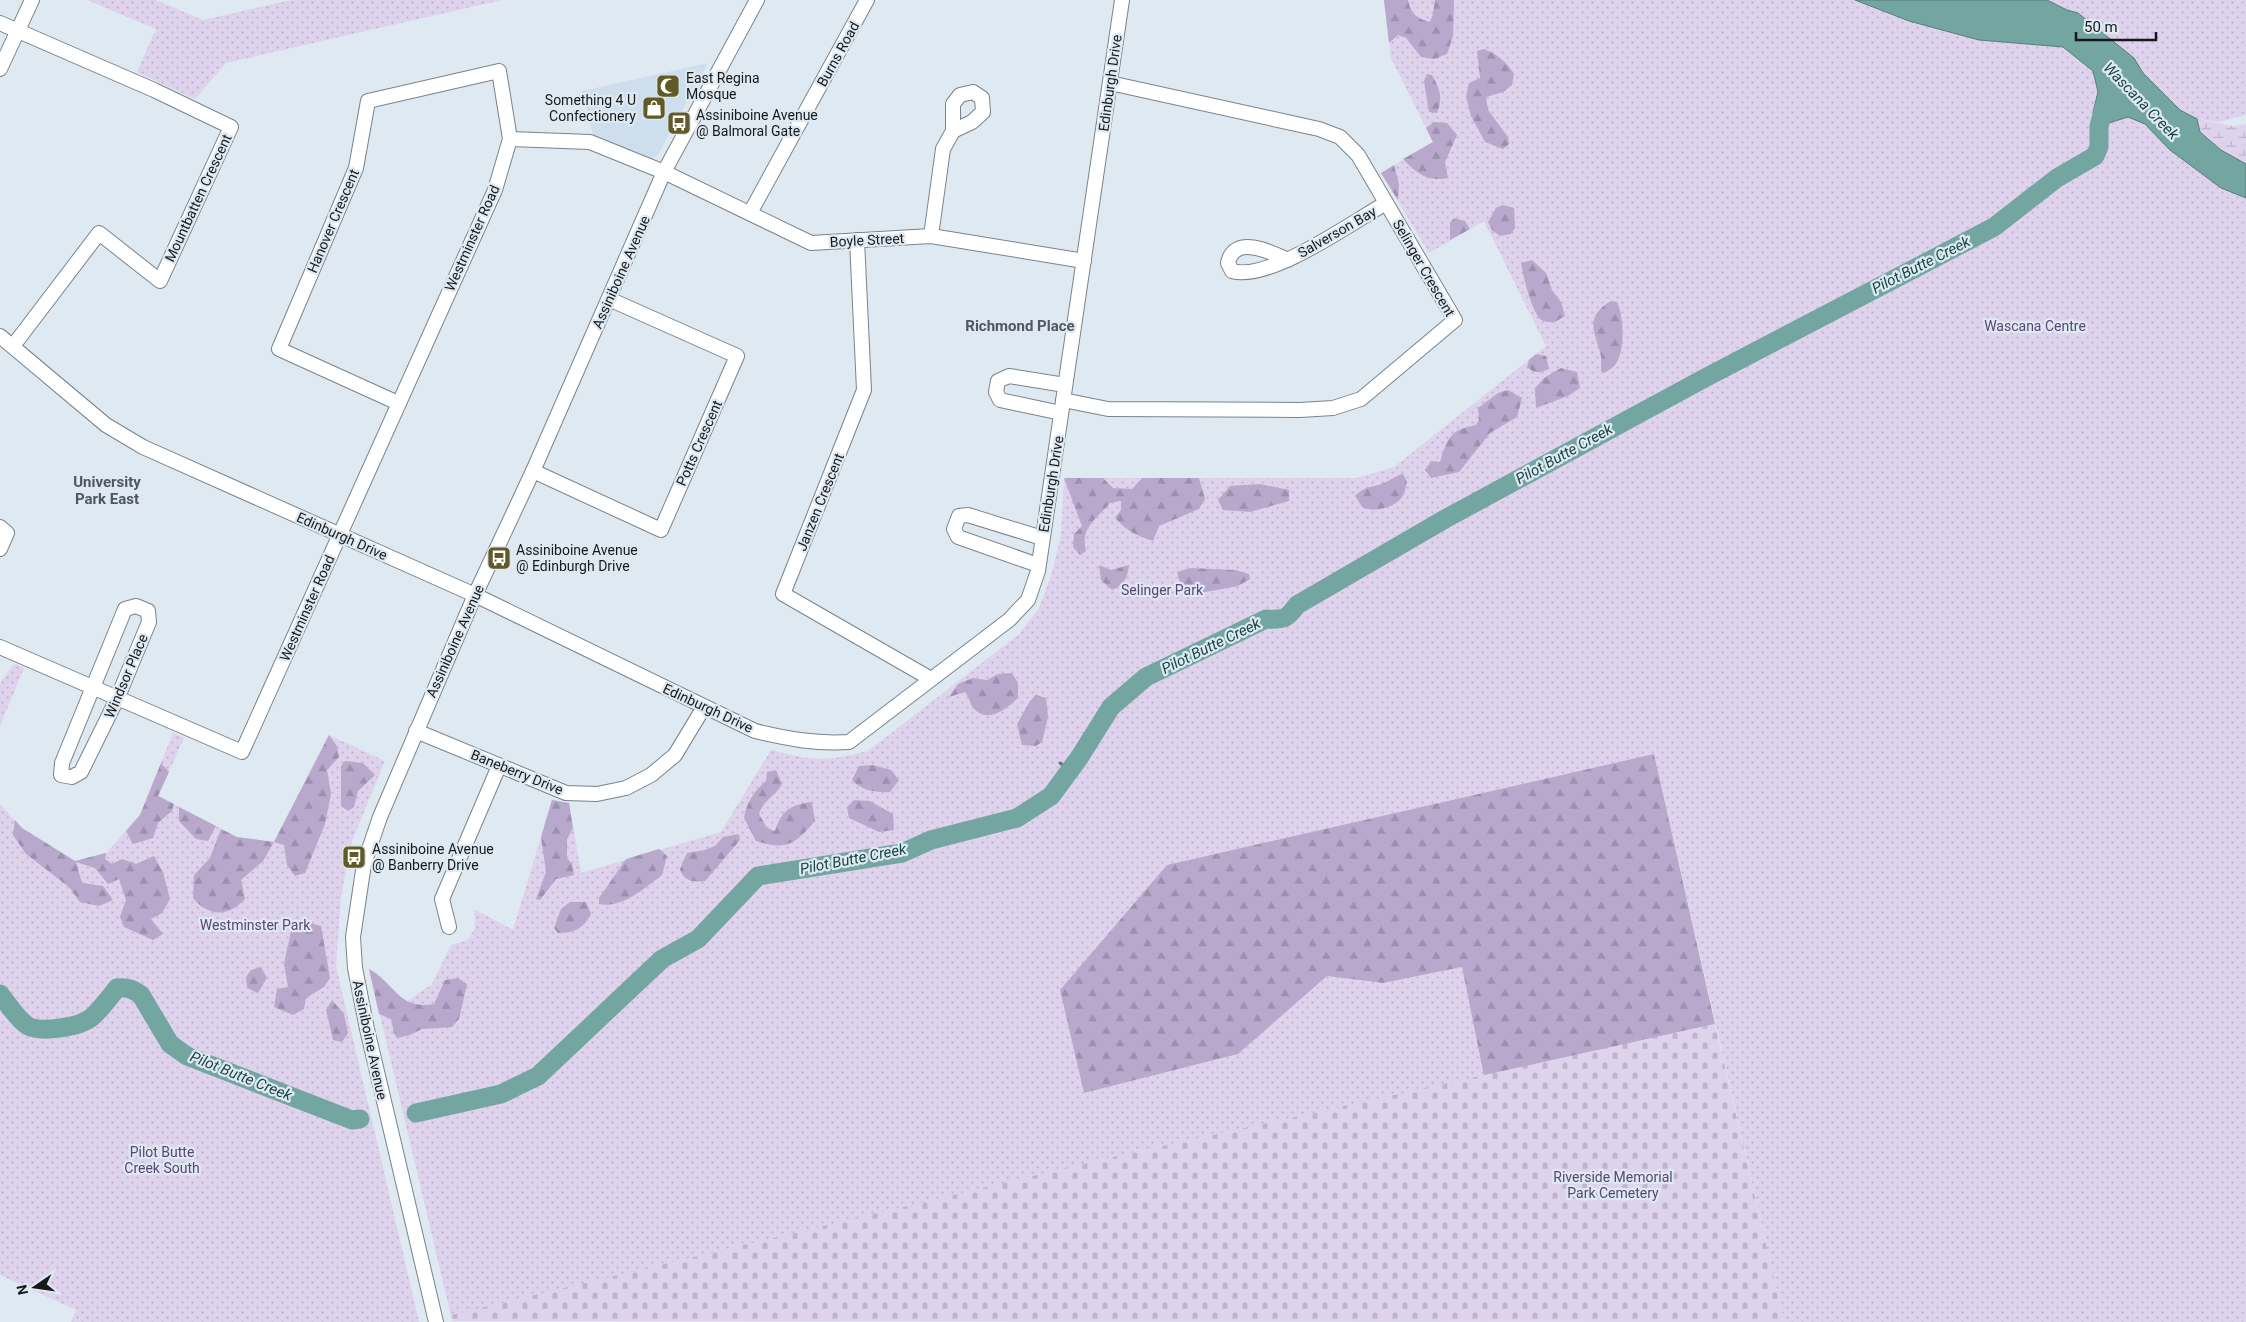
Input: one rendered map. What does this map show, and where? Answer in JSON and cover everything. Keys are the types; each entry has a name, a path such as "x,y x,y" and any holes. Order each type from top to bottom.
{"street":[{"path":"0,70 32,0"},
{"name":"Assiniboine Avenue","path":"436,1322 366,1029 355,968 353,937 364,864 380,817 416,731 475,595 533,471 664,172 757,0"},
{"name":"Burns Road","path":"750,213 867,0"},
{"name":"Edinburgh Drive","path":"0,336 106,425 136,442 340,536 475,595 755,731 820,744 850,742 1009,620 1028,600 1038,565 1122,0"},
{"path":"0,23 19,32"},
{"name":"Mountbatten Crescent","path":"12,346 99,233 160,281 230,127 154,90 19,32"},
{"name":"Hanover Crescent","path":"398,403 279,349 356,168 368,100 500,71 510,139"},
{"name":"Selinger Crescent","path":"1062,407 1300,410 1333,408 1361,399 1455,320 1358,155 1340,137 1319,129 1110,83"},
{"path":"931,236 943,150 953,131"},
{"name":"Boyle Street","path":"510,139 590,142 664,172 811,243 931,236 1084,261"},
{"name":"Westminster Road","path":"0,647 242,752 495,190 510,139"},
{"name":"Salverson Bay","path":"1288,260 1386,203"},
{"name":"Janzen Crescent","path":"858,240 864,390 783,594 931,680"},
{"name":"Potts Crescent","path":"533,471 661,530 665,521 737,356 609,299"},
{"path":"1062,407 1000,400 996,392 998,381 1009,376 1065,385"},
{"path":"1038,565 958,537 954,528 959,516 968,515 1042,538"},
{"path":"0,527 7,532 0,549"},
{"name":"Windsor Place","path":"136,606 148,611 149,622 117,699 81,772 72,777 61,775 62,763 93,687 125,609 136,606"},
{"name":"Baneberry Drive","path":"416,731 566,792 597,794 626,788 651,775 675,755 704,707"},
{"path":"449,927 442,899 499,766"}],"shaded area":[{"path":"708,63 659,153 654,158 644,159 593,135 582,91"}],"green space":[{"path":"87,0 156,0 203,20 291,0 502,0 226,63 195,99 137,72 156,29"},
{"path":"1384,0 1855,0 1909,21 1979,40 2063,47 2093,71 2098,92 2093,112 2114,120 2128,117 2145,124 2170,150 2221,188 2246,198 2246,1322 1784,1322 1654,754 1060,990 1084,1093 1238,1054 1327,976 1383,983 1462,967 1484,1076 1100,1160 451,1316 369,969 376,973 406,1002 432,984 451,945 468,940 475,928 474,909 513,930 552,800 569,803 581,873 721,832 771,750 819,759 841,757 868,751 1018,635 1039,608 1051,576 1061,535 1064,478 1357,478 1394,467 1546,346 1484,221 1429,253 1381,173 1433,142 1391,58"},
{"path":"1384,0 1408,0 1415,15 1430,22 1435,0 1454,0 1453,36 1447,54 1434,59 1421,57 1406,38 1398,35 1389,43"},
{"path":"2047,0 2246,0 2246,115 2219,122 2197,119 2180,110 2143,73 2134,58 2078,13 2067,11"},
{"path":"1484,49 1501,59 1514,74 1512,85 1503,92 1486,97 1488,110 1508,137 1509,144 1503,149 1485,142 1471,116 1466,97 1469,83 1480,78 1477,51"},
{"path":"1427,74 1432,75 1439,89 1440,103 1437,113 1429,112 1424,81"},
{"path":"2197,119 2234,126 2246,124 2246,164 2221,150 2200,132"},
{"path":"1434,122 1447,123 1457,135 1445,162 1448,178 1434,179 1423,176 1403,159 1433,142 1426,128"},
{"path":"1394,165 1399,184 1398,200 1381,173"},
{"path":"1503,205 1514,208 1515,228 1511,234 1500,236 1492,230 1488,222 1496,208"},
{"path":"1454,218 1465,221 1470,229 1450,240 1450,223"},
{"path":"1532,260 1546,273 1552,290 1561,302 1565,316 1555,322 1543,321 1539,318 1532,304 1521,263"},
{"path":"1611,301 1617,302 1623,335 1621,353 1618,360 1613,367 1604,373 1601,371 1601,357 1595,336 1594,323 1598,312"},
{"path":"1536,354 1546,356 1549,369 1537,372 1527,367 1529,360"},
{"path":"1561,368 1577,372 1580,388 1568,396 1536,408 1535,388 1544,378"},
{"path":"1508,390 1522,398 1517,417 1490,433 1459,472 1431,478 1425,470 1431,461 1440,462 1445,446 1451,436 1461,429 1476,425 1479,420 1478,408 1498,393"},
{"path":"1403,474 1407,482 1404,494 1401,499 1391,506 1380,509 1363,508 1355,496 1366,488 1380,485"},
{"path":"1064,478 1103,478 1113,488 1132,489 1142,478 1199,478 1205,499 1199,509 1159,526 1153,541 1132,533 1115,518 1121,510 1121,501 1110,503 1090,524 1085,536 1086,551 1080,555 1073,547 1074,534 1082,526"},
{"path":"1260,484 1289,490 1289,501 1250,512 1223,510 1218,500 1230,486"},
{"path":"1099,565 1111,570 1129,565 1128,573 1120,586 1112,590 1101,580"},
{"path":"1190,568 1235,570 1249,574 1250,579 1238,586 1200,593 1180,583 1177,572"},
{"path":"14,664 24,668 0,726 0,683"},
{"path":"1012,673 1018,683 1018,698 998,713 986,715 980,713 974,709 965,692 949,697 958,684 973,678 987,680 998,674"},
{"path":"1036,695 1046,698 1048,717 1042,742 1036,746 1022,745 1017,724 1030,701"},
{"name":"Pilot Butte Creek South","path":"173,733 184,738 158,796 237,837 274,842 329,735 385,761 352,841 341,896 336,966 419,1322 71,1322 76,1310 0,1275 0,804 22,828 75,861 106,853 140,815"},
{"path":"329,735 337,746 339,757 327,770 331,794 325,824 305,873 295,876 287,865 284,845 274,842"},
{"path":"1654,754 1715,1024 1484,1076 1462,967 1383,983 1327,976 1238,1054 1084,1093 1060,990 1167,865"},
{"path":"345,761 363,763 375,775 358,791 354,807 348,811 341,806 341,766"},
{"path":"161,763 169,772 158,796 174,804 172,811 158,823 153,838 133,844 126,831 140,815"},
{"path":"873,765 891,770 899,780 890,792 869,790 859,786 852,780 859,766"},
{"path":"776,770 782,784 764,805 759,814 767,828 775,831 784,813 792,807 812,802 815,821 796,840 783,845 756,841 744,818 752,797 766,781 767,772"},
{"path":"552,800 569,803 573,828 567,839 567,858 572,864 574,875 556,879 540,900 536,899 546,872 541,837"},
{"path":"854,800 870,801 893,814 894,830 879,832 849,818 847,807"},
{"path":"179,807 216,826 208,841 196,839 179,821"},
{"path":"15,820 22,828 75,861 106,853 105,859 112,864 122,859 136,864 154,856 163,872 170,899 162,913 151,919 163,934 153,940 124,927 120,917 126,900 119,879 108,884 95,868 76,862 82,883 103,886 113,900 99,906 80,902 69,887 26,854 13,835"},
{"path":"221,829 237,837 274,842 263,861 241,880 245,899 239,905 225,912 212,911 205,909 193,898 194,875 210,858"},
{"path":"739,834 740,840 705,881 693,881 684,876 680,869 687,853 705,850 715,846 723,837"},
{"path":"659,849 667,856 662,875 624,900 607,905 599,904 599,898 626,859"},
{"path":"570,902 586,902 591,914 581,927 569,932 558,933 554,928 561,909"},
{"path":"303,921 321,926 330,978 324,987 306,998 304,1009 293,1015 274,1007 277,989 288,987 284,964 291,931"},
{"path":"261,967 267,978 258,993 247,988 246,977 251,970"},
{"path":"369,969 405,1000 422,1005 434,1004 445,980 458,978 467,984 459,1019 452,1027 422,1029 410,1035 397,1038 391,1019 379,1014"},
{"path":"332,1000 344,1014 348,1033 342,1042 333,1040 326,1010"},
{"name":"Riverside Memorial Park Cemetery","path":"1715,1024 1784,1322 452,1321 451,1315 1100,1160"}],"water":[{"name":"Wascana Creek","path":"1855,0 2047,0 2078,13 2134,58 2143,73 2180,110 2197,119 2200,132 2221,150 2246,164 2246,198 2221,188 2170,150 2145,124 2128,117 2099,126 2093,112 2098,92 2093,71 2063,47 1979,40 1909,21"}],"waterway":[{"name":"Pilot Butte Creek","path":"416,1113 501,1094 538,1076 662,959 698,939 758,876 902,853 931,840 1017,818 1051,796 1079,758 1111,707 1146,677 1266,619 1285,618 1297,605 1445,519 1703,379 1994,227 2057,178 2095,156 2099,147 2099,126 2104,108 2108,103"},
{"path":"1060,763 1064,766 1073,764"},
{"name":"Pilot Butte Creek","path":"0,994 16,1015 28,1026 51,1029 87,1021 99,1011 117,988 130,989 141,995 170,1044 187,1056 352,1120 360,1119"}],"place":[{"name":"East Regina Mosque","path":"668,86"},
{"name":"Something 4 U Confectionery","path":"654,108"},
{"name":"Assiniboine Avenue @ Balmoral Gate","path":"679,123"},
{"name":"Assiniboine Avenue @ Edinburgh Drive","path":"499,558"},
{"name":"Assiniboine Avenue @ Banberry Drive","path":"354,857"}],"district":[{"name":"Richmond Place","path":"1020,326"},
{"name":"University Park East","path":"107,490"}],"park label":[{"name":"Wascana Centre","path":"2035,326"},
{"name":"Selinger Park","path":"1162,590"},
{"name":"Westminster Park","path":"255,925"}]}
